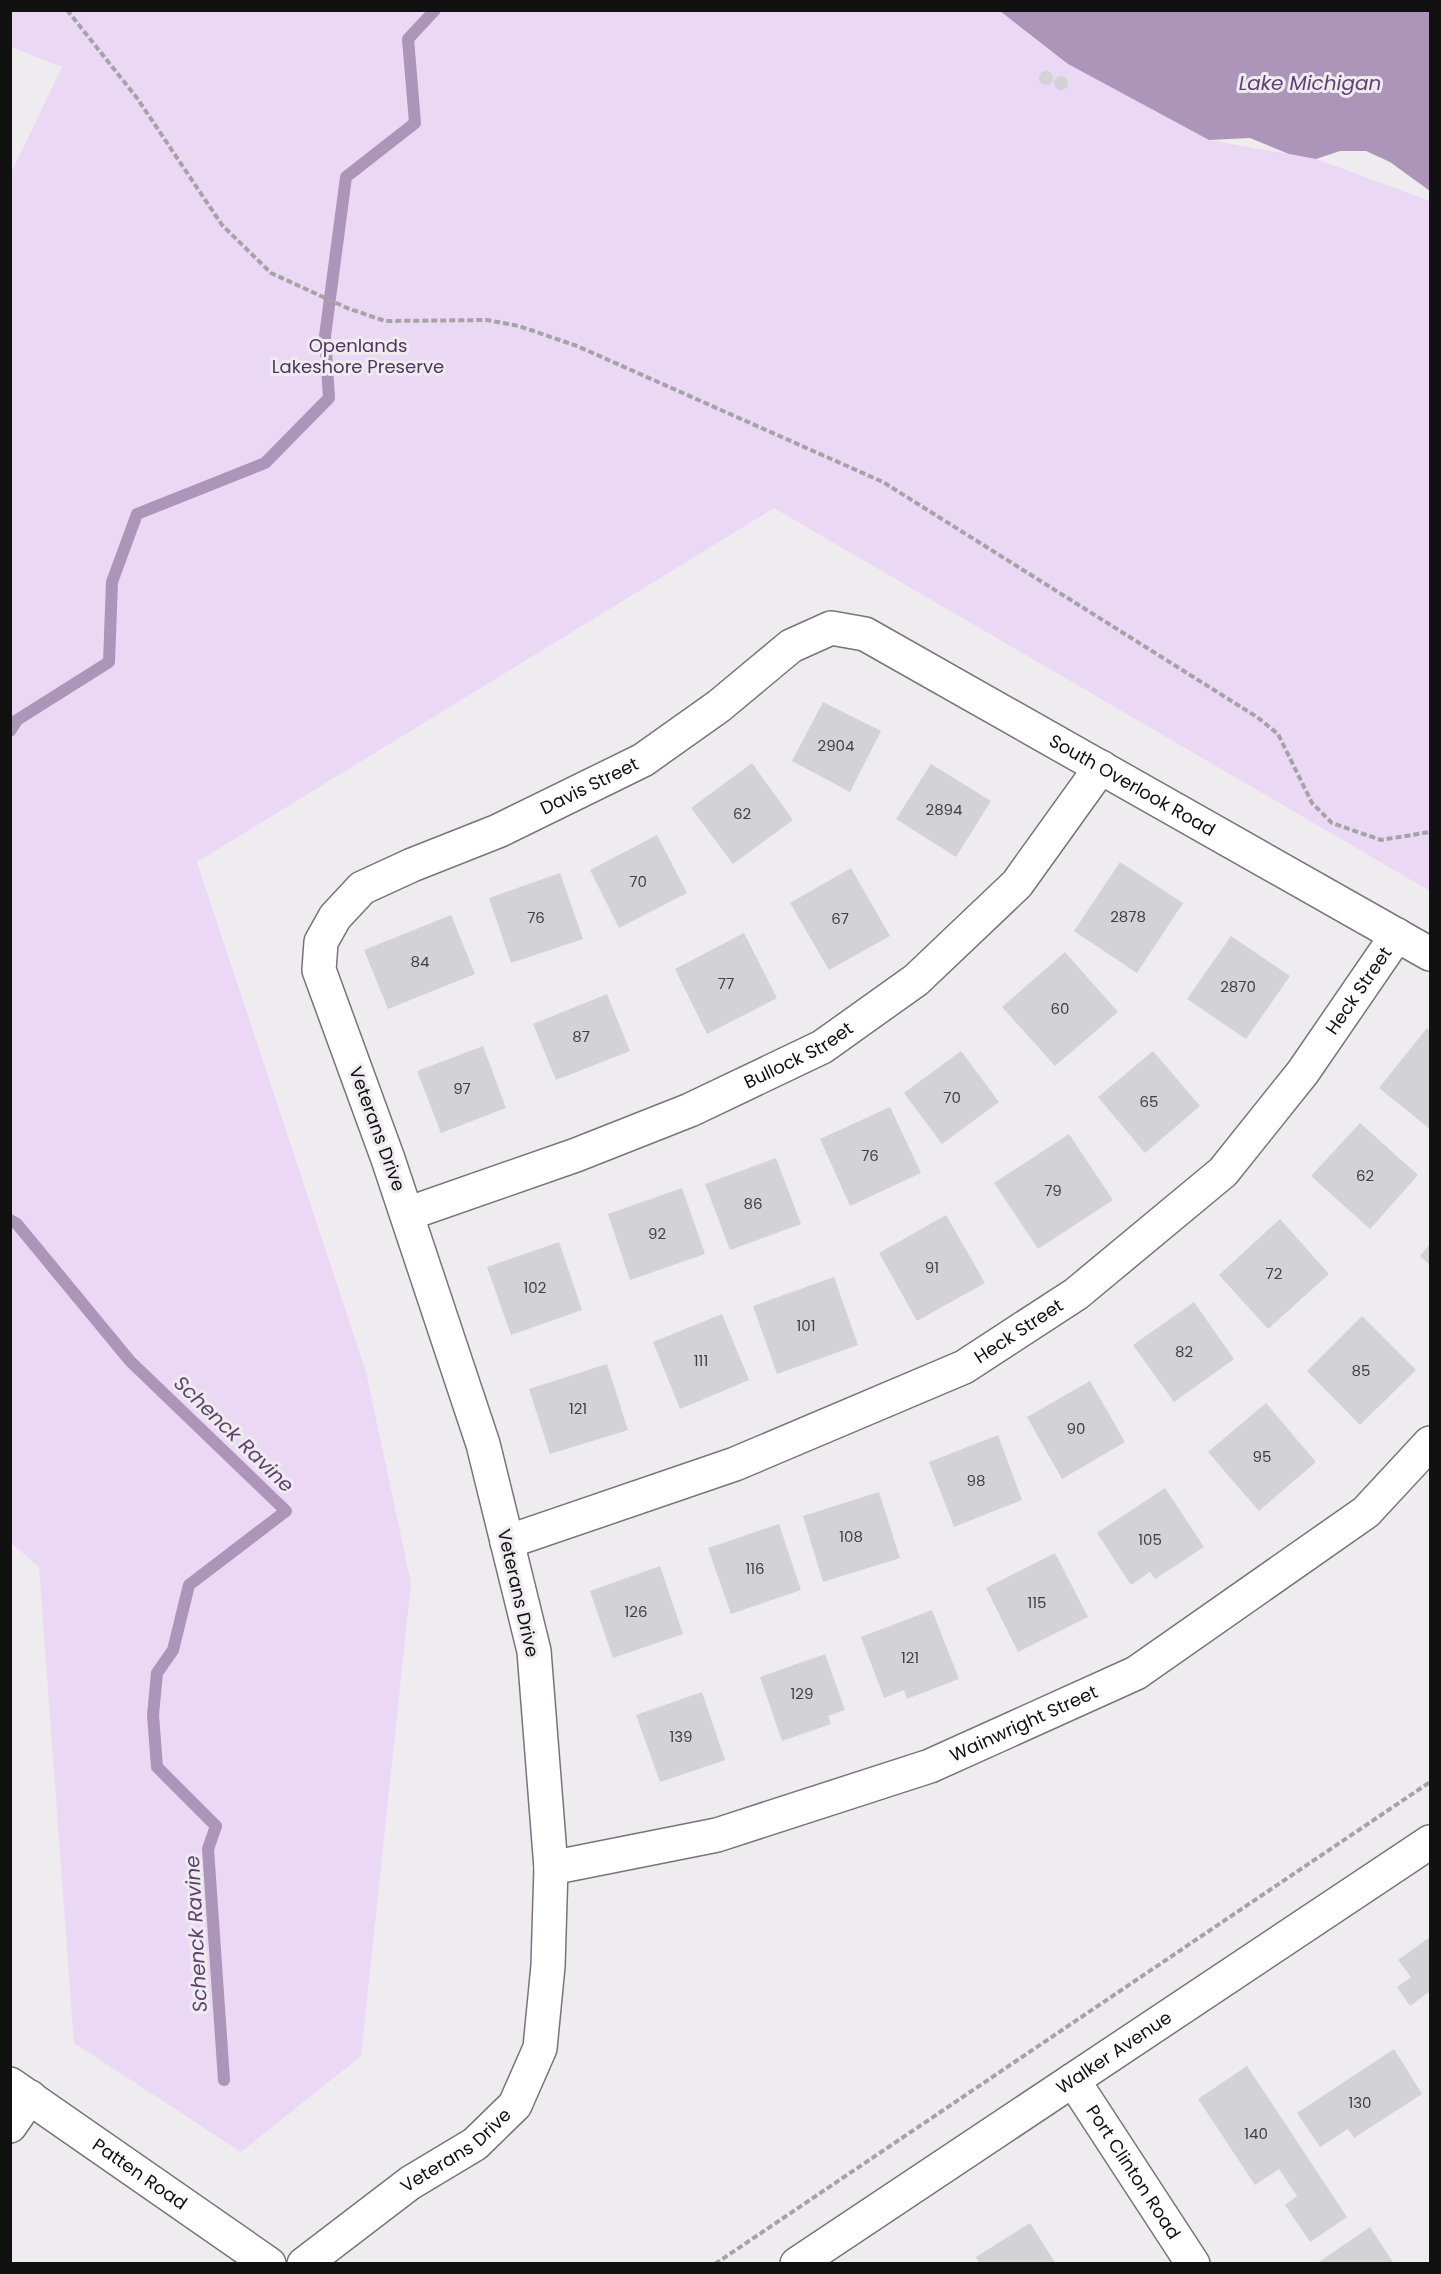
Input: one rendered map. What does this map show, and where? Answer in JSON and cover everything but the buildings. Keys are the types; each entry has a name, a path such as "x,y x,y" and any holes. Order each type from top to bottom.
{"street":[{"name":"South Overlook Road","path":"831,628 866,634 1431,954"},
{"name":"Davis Street","path":"335,917 362,888 412,865 498,831 643,760 719,706 791,646 831,628"},
{"name":"Bullock Street","path":"407,1214 576,1155 679,1114 822,1047 916,980 1017,884 1101,767"},
{"name":"Veterans Drive","path":"304,2264 410,2183 475,2144 515,2105 540,2048 548,1966 551,1868 534,1651 483,1444 407,1214 319,970 321,942 335,917"},
{"name":"Heck Street","path":"507,1542 735,1464 964,1367 1076,1294 1224,1172 1303,1072 1397,935"},
{"name":"Wainwright Street","path":"551,1868 717,1835 930,1766 1136,1673 1366,1512 1431,1443"},
{"name":"Walker Avenue","path":"797,2264 1431,1842"},
{"name":"Port Clinton Road","path":"1073,2080 1193,2264"},
{"path":"10,2126 20,2091"},
{"name":"Patten Road","path":"20,2091 269,2264"}],"path":[{"path":"67,10 137,98 222,225 271,273 347,308 385,321 487,320 519,326 577,346 883,482 1257,717 1278,734 1312,803 1332,823 1381,840 1431,832"},
{"path":"715,2264 1431,1782"}],"green space":[{"name":"Openlands Lakeshore Preserve","path":"1001,10 1068,64 1209,140 1316,159 1430,201 1430,891 774,508 197,862 366,1372 411,1583 361,2056 241,2152 74,2043 39,1567 11,1543 10,175 62,67 11,47 11,11"}],"water":[{"name":"Lake Michigan","path":"1000,11 1430,11 1430,191 1390,162 1366,151 1340,151 1316,159 1289,154 1250,138 1209,140 1068,64"}],"waterway":[{"name":"Schenck Ravine","path":"10,731 17,720 109,662 112,582 137,514 265,463 329,398 325,336 346,177 415,123 408,39 435,10"},
{"name":"Schenck Ravine","path":"10,1220 17,1224 130,1361 286,1511 189,1585 173,1650 157,1673 153,1715 157,1767 216,1826 208,1849 224,2080"}]}
